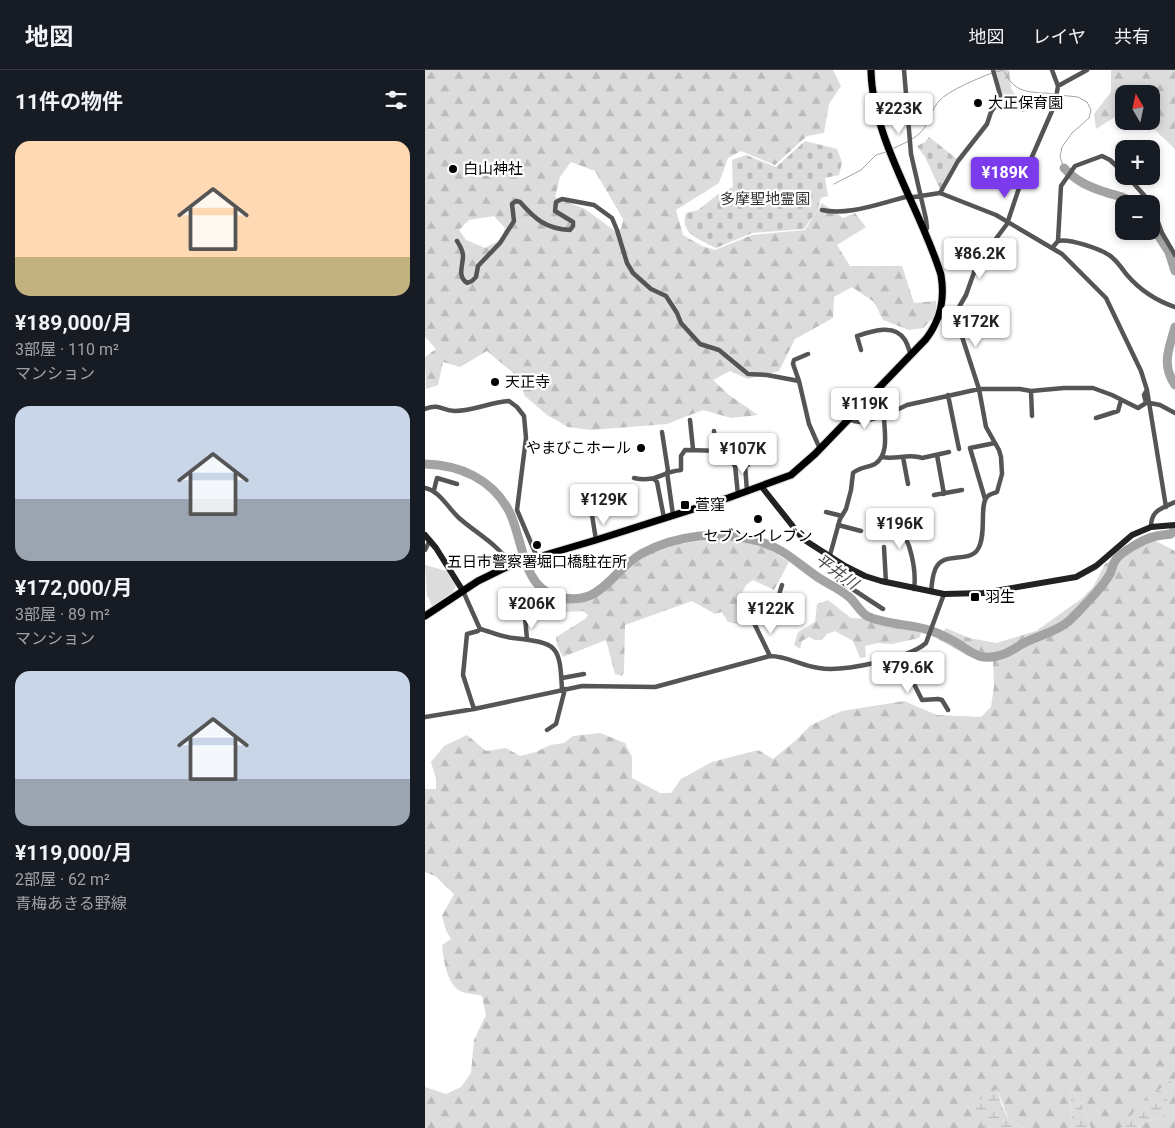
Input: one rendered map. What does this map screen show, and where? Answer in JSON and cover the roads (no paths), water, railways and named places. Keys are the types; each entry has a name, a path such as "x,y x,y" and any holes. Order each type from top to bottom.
{"main road":[{"path":"425,616 485,576 512,564 596,540 738,495 794,473 820,449 930,334 939,318 943,300 940,272 890,149 876,109 871,70"},
{"path":"761,486 800,535 815,548 858,573 886,583 944,594 983,593 1075,577 1096,566 1132,535 1154,527 1175,525"},
{"path":"428,538 463,590"}],"street":[{"path":"904,70 911,154 927,224 924,232"},
{"path":"940,192 958,161 987,124 991,112 1001,98 993,70"},
{"path":"939,318 955,312 959,307 966,295 977,264 1008,222 1021,182 1056,99 1058,89 1052,70"},
{"path":"1058,89 1087,70"},
{"path":"1052,248 1058,241 1060,190 1073,169 1102,156 1115,165"},
{"path":"1136,185 1151,203 1162,233 1175,255"},
{"path":"822,210 832,212 847,210 906,196 921,196 940,192 1008,222 1052,248 1068,260 1109,302 1141,371 1150,403 1166,507"},
{"path":"457,241 462,249 461,276 467,283 476,277 478,266 500,242 513,221 512,204 516,201 520,202 543,224 570,230 573,222 555,211 556,202 562,199 594,205 614,222 627,263 633,273 651,289 666,296 681,323 700,344 719,350 748,374 767,375 799,381"},
{"path":"1058,241 1068,240 1109,255 1133,282 1155,298 1173,306"},
{"path":"955,312 979,389 986,427 1001,457 1002,480 997,492 989,494 985,499"},
{"path":"861,350 857,336 885,329 903,337 911,355"},
{"path":"808,354 794,360 793,364 809,424 820,449"},
{"path":"849,419 854,422 860,422 883,416 907,405 979,389 1020,389 1031,391 1093,388 1138,408 1145,403 1144,395 1147,390"},
{"path":"1031,391 1031,416"},
{"path":"948,396 959,449"},
{"path":"1096,418 1118,411 1121,400"},
{"path":"425,410 433,406 453,411 474,410 509,401 514,403 522,412 524,416 525,438 517,510 536,557"},
{"path":"1150,403 1160,405 1175,413"},
{"path":"830,556 838,525 846,509 853,472 859,468 875,464 883,457 885,445 883,416"},
{"path":"690,420 693,450"},
{"path":"714,431 716,451"},
{"path":"662,432 673,515"},
{"path":"735,465 748,465 746,436"},
{"path":"732,438 738,495"},
{"path":"931,592 936,566 940,562 970,556 978,550 983,535 985,499 970,448 995,443"},
{"path":"635,478 654,479 667,472 681,470 681,456 685,450 727,451 733,457"},
{"path":"883,457 893,459 903,456 923,458 949,452"},
{"path":"937,455 944,494"},
{"path":"903,456 909,484"},
{"path":"745,465 747,491"},
{"path":"434,490 437,478 457,484"},
{"path":"654,479 657,482 664,518"},
{"path":"425,488 434,490 459,518 512,564"},
{"path":"934,496 962,490"},
{"path":"1154,527 1153,515 1175,502"},
{"path":"826,512 842,516"},
{"path":"901,512 903,521 901,528 908,544 911,558 915,582 914,589"},
{"path":"593,515 596,540"},
{"path":"838,525 861,530"},
{"path":"425,550 428,538"},
{"path":"884,547 886,583"},
{"path":"837,579 883,609"},
{"path":"776,617 782,585"},
{"path":"463,590 480,629"},
{"path":"425,717 474,709 582,686 655,686 770,656 777,656 825,669 887,661 923,646 929,637 944,594"},
{"path":"523,596 527,639"},
{"path":"770,656 754,618 776,617 778,621 789,618 793,614 794,605"},
{"path":"474,709 463,675 467,634 480,629 511,638 550,644 554,648 560,662 563,689 556,724 547,730"},
{"path":"887,661 901,676 913,682 922,700 942,700 948,710"},
{"path":"562,678 584,674"}],"waterway":[{"path":"996,72 1003,70"},
{"path":"1004,71 1014,85 1025,91 1055,94"},
{"path":"912,139 926,126 939,101 964,85 992,73"},
{"path":"1059,95 1078,97 1087,102 1091,110 1089,118 1072,133 1062,147 1060,157 1064,168"},
{"path":"892,149 909,141"},
{"path":"834,184 861,170 876,155 886,152"},
{"path":"1064,168 1073,177 1088,186 1115,195"},
{"path":"1160,238 1169,252 1175,271"},
{"path":"1175,327 1167,356 1168,370 1175,385"},
{"name":"平井川","path":"425,464 451,467 462,471 474,476 494,490 509,511 514,522 525,560 536,583 545,591 556,596 571,599 584,598 603,587 641,554 668,542 713,535 743,538 758,541 782,551 816,576 848,596 867,616 880,621 933,631 981,657 993,657 1007,653 1063,625 1098,591 1121,554 1144,540 1155,536 1171,534 1175,529"}],"place":[{"name":"大正保育園","path":"978,103"},
{"name":"白山神社","path":"453,169"},
{"name":"天正寺","path":"495,382"},
{"name":"やまびこホール","path":"641,448"},
{"name":"萱窪","path":"685,505"},
{"name":"セブン-イレブン","path":"758,519"},
{"name":"五日市警察署堀口橋駐在所","path":"537,545"},
{"name":"羽生","path":"975,597"}],"park label":[{"name":"多摩聖地霊園","path":"765,199"}]}
